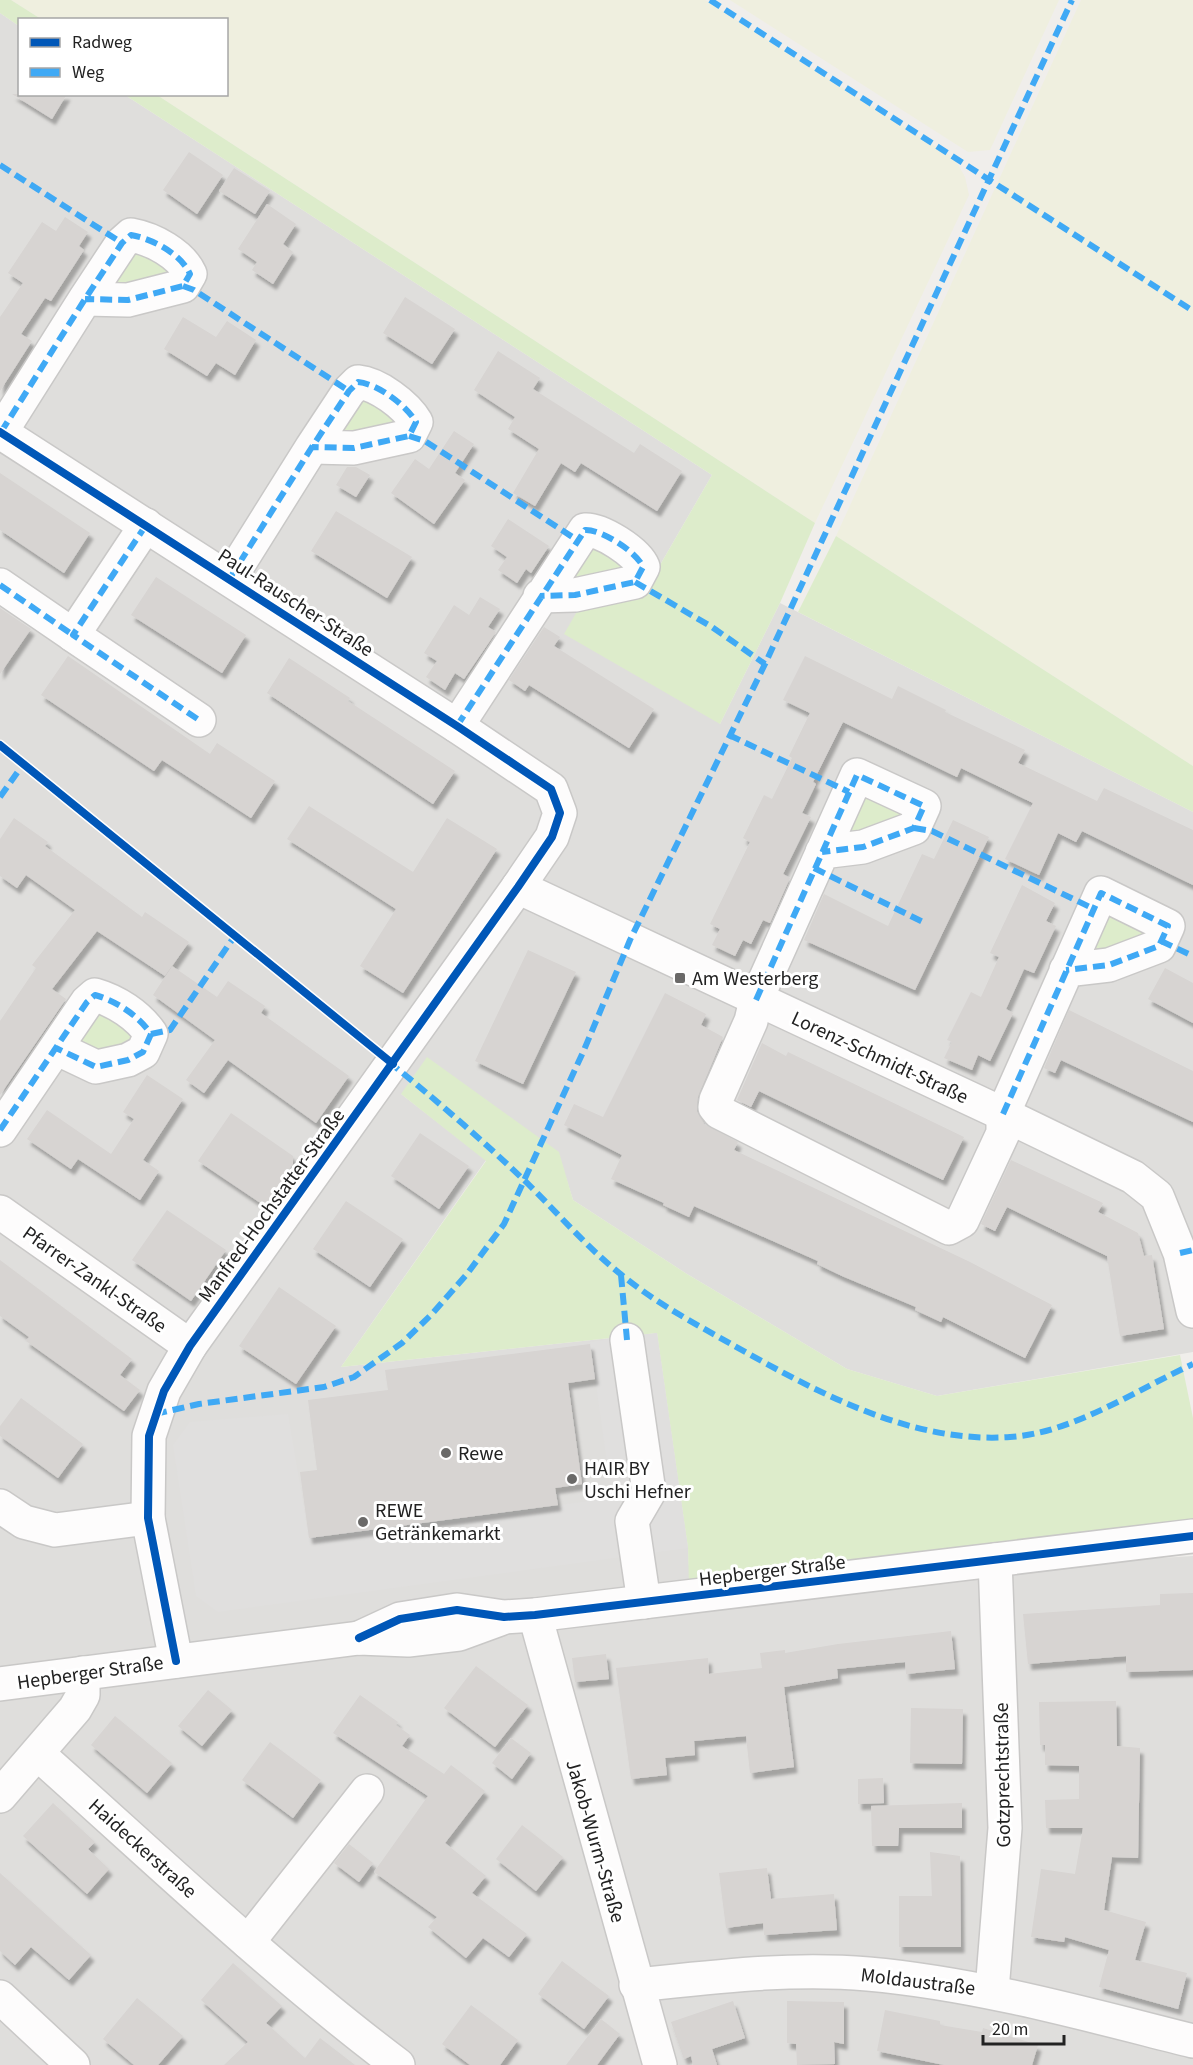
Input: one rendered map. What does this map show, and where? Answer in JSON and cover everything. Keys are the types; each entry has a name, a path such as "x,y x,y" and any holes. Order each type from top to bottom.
{"street":[{"name":"Paul-Rauscher-Straße","path":"85,299 0,432 230,578 550,789 560,813"},
{"name":"Paul-Rauscher-Straße","path":"230,578 312,447"},
{"path":"73,635 146,525"},
{"path":"0,585 199,720"},
{"path":"457,726 540,596"},
{"name":"Manfred-Hochstatter-Straße","path":"176,1661 148,1518 149,1436 164,1391 190,1346 518,887 552,837 560,813"},
{"path":"822,852 756,1000 751,1021 715,1107 719,1112 949,1228 962,1221 1003,1133 1003,1114 1066,970"},
{"name":"Lorenz-Schmidt-Straße","path":"518,887 1133,1177 1157,1196 1187,1252 1193,1311"},
{"path":"0,1130 56,1048"},
{"name":"Pfarrer-Zankl-Straße","path":"0,1212 190,1346"},
{"path":"627,1340 649,1492 632,1521 644,1602"},
{"path":"0,1506 24,1522 55,1530 148,1518"},
{"name":"Hepberger Straße","path":"2,1682 359,1638 408,1640 459,1634 520,1616 1193,1536"},
{"name":"Gotzprechtstraße","path":"992,1991 1005,1828 995,1560"},
{"name":"Jakob-Wurm-Straße","path":"520,1616 660,2065"},
{"path":"0,1796 75,1709 82,1695 83,1673"},
{"name":"Haideckerstraße","path":"38,1754 248,1942 398,2065"},
{"path":"248,1942 367,1791"},
{"name":"Moldaustraße","path":"636,1985 763,1972 867,1974 992,1991 1193,2042"},
{"path":"0,1997 73,2065"}],"shaded area":[{"path":"0,13 18,25 18,96 127,96 712,475 645,591 720,724 780,603 1193,812 1193,1352 937,1396 847,1369 687,1274 573,1200 558,1152 401,1094 486,1160 341,1367 657,1333 688,1548 690,1586 1193,1556 1193,2065 0,2065"},
{"path":"657,1333 688,1548 218,1612 196,1596 173,1445 190,1422 288,1414 309,1538 612,1498 590,1342"}],"green space":[{"path":"0,0 11,0 39,18 18,18 18,25 0,13"},
{"path":"11,0 705,0 955,159 965,177 969,195 815,523 159,96 228,96 228,18 39,18"},
{"path":"730,0 1059,0 990,150 968,152"},
{"path":"1081,0 1193,0 1193,766 836,536"},
{"path":"127,96 159,96 815,523 780,603 720,724 564,634 579,608 645,591 712,475"},
{"path":"137,245 177,272 132,291 114,279"},
{"path":"364,394 404,420 359,440 341,428"},
{"path":"836,536 1193,766 1193,812 798,612"},
{"path":"592,543 632,569 587,588 569,576"},
{"path":"865,792 909,813 867,838 847,828"},
{"path":"1109,910 1153,931 1111,956 1091,947"},
{"path":"100,1009 137,1036 129,1047 90,1054 76,1044"},
{"path":"427,1057 559,1152 573,1200 687,1274 847,1369 937,1396 1180,1355 1193,1418 1193,1522 689,1586 688,1548 657,1333 341,1367 486,1161 401,1094"}],"building":[{"path":"12,94 66,96 52,119"},
{"path":"189,152 223,175 197,214 163,190"},
{"path":"234,168 270,191 255,214 219,191"},
{"path":"267,204 296,224 283,244 293,252 273,284 252,270 257,262 238,249"},
{"path":"65,217 88,232 79,246 84,250 51,301 45,298 21,334 32,341 0,391 0,317 23,283 8,273 42,222 56,231"},
{"path":"405,297 455,329 432,364 383,333"},
{"path":"183,317 216,337 227,321 256,340 235,375 216,363 207,376 164,349"},
{"path":"498,351 540,378 533,389 634,453 640,444 682,471 657,511 581,463 575,472 561,463 535,506 513,493 539,449 508,429 515,417 474,390"},
{"path":"454,431 474,444 455,473 465,480 434,524 391,493 415,459 429,469"},
{"path":"347,467 356,467 370,475 356,497 336,485"},
{"path":"0,473 90,533 64,573 0,530"},
{"path":"336,511 412,557 387,598 311,551"},
{"path":"508,519 549,546 531,573 526,569 517,583 498,570 507,557 491,546"},
{"path":"156,577 246,635 222,673 131,615"},
{"path":"480,597 500,609 488,627 496,632 464,679 455,673 445,690 426,677 437,661 424,653 454,605 469,615"},
{"path":"0,608 31,629 0,674"},
{"path":"544,627 560,637 554,646 654,709 629,748 529,685 525,691 509,680"},
{"path":"68,656 210,754 217,743 275,781 251,818 162,760 154,771 41,695"},
{"path":"805,656 892,699 898,686 946,710 945,712 1025,750 1018,763 1097,801 1104,788 1193,830 1193,885 1082,831 1076,842 1058,833 1039,875 1005,859 1033,803 961,768 957,777 843,722 813,782 816,784 802,813 811,817 783,874 790,878 770,923 763,920 751,944 743,940 735,956 712,945 720,929 710,924 750,842 743,838 764,795 772,799 792,758 789,756 810,713 783,700"},
{"path":"289,658 350,698 348,701 455,771 433,804 267,693"},
{"path":"309,806 413,872 447,818 497,849 403,993 360,966 396,909 287,839"},
{"path":"14,818 48,842 45,846 142,917 145,912 189,942 165,976 97,931 52,989 66,999 0,1095 0,1021 36,968 32,965 75,910 26,875 17,888 0,876 0,839"},
{"path":"953,820 989,837 915,990 804,940 824,894 888,926 922,854 934,859"},
{"path":"1022,885 1055,903 1046,921 1056,926 1034,973 1024,969 1006,1009 1013,1013 990,1061 978,1055 972,1070 944,1058 952,1042 947,1040 971,992 981,997 999,957 990,953"},
{"path":"528,950 576,972 523,1084 475,1061"},
{"path":"172,966 217,997 228,981 265,1006 261,1013 349,1076 316,1123 228,1060 204,1093 186,1080 215,1040 153,995"},
{"path":"1165,968 1193,983 1193,1023 1148,999"},
{"path":"665,993 706,1014 701,1025 723,1037 698,1097 697,1111 704,1124 738,1142 734,1150 970,1262 1052,1305 1025,1358 943,1317 941,1322 915,1310 916,1307 842,1276 817,1264 818,1261 694,1206 689,1217 611,1179 622,1155 564,1125 574,1104 603,1117"},
{"path":"1069,1010 1193,1071 1193,1122 1061,1060 1055,1073 1044,1068"},
{"path":"762,1043 786,1056 788,1052 964,1137 943,1180 759,1091 751,1107 737,1100"},
{"path":"147,1075 183,1099 143,1160 159,1171 140,1200 78,1159 71,1169 27,1139 47,1110 111,1154 134,1119 123,1112"},
{"path":"231,1113 293,1156 293,1164 265,1206 198,1161"},
{"path":"420,1133 469,1166 439,1209 391,1176"},
{"path":"1011,1160 1103,1203 1098,1212 1138,1233 1144,1256 1152,1255 1164,1329 1120,1336 1107,1256 1007,1207 995,1231 981,1224"},
{"path":"346,1201 403,1239 370,1287 313,1249"},
{"path":"167,1210 226,1250 191,1301 132,1260"},
{"path":"0,1260 132,1359 120,1375 140,1390 124,1411 26,1341 29,1337 0,1316"},
{"path":"279,1287 336,1326 296,1384 239,1346"},
{"name":"Rewe","path":"590,1344 595,1379 568,1383 582,1484 555,1488 558,1505 309,1538 300,1472 317,1470 308,1400 388,1390 385,1370"},
{"path":"21,1398 83,1444 58,1478 0,1436 0,1426"},
{"path":"1193,1593 1193,1670 1126,1672 1126,1656 1028,1664 1023,1614 1160,1605 1160,1594"},
{"path":"951,1631 955,1669 906,1674 905,1662 837,1669 838,1678 784,1687 794,1767 750,1773 746,1736 694,1741 695,1755 665,1758 667,1775 631,1779 616,1668 708,1658 709,1674 762,1668 760,1653 785,1650 785,1653 838,1644"},
{"path":"606,1654 609,1679 575,1682 572,1658"},
{"path":"476,1666 528,1705 495,1747 444,1708"},
{"path":"208,1690 232,1710 202,1746 178,1726"},
{"path":"360,1695 398,1722 396,1725 410,1735 402,1746 444,1774 451,1765 485,1791 445,1843 486,1876 472,1893 527,1934 509,1957 483,1938 466,1958 428,1927 437,1917 374,1872 428,1796 333,1733"},
{"path":"1116,1701 1117,1746 1140,1748 1138,1858 1112,1857 1104,1910 1146,1922 1135,1960 1187,1973 1178,2009 1099,1987 1109,1950 1065,1937 1064,1942 1031,1937 1041,1869 1075,1874 1083,1828 1046,1828 1045,1800 1079,1799 1079,1766 1045,1765 1045,1745 1040,1745 1039,1702"},
{"path":"911,1708 963,1709 962,1764 910,1763"},
{"path":"115,1716 172,1763 147,1793 91,1745"},
{"path":"511,1738 531,1753 512,1779 492,1763"},
{"path":"270,1742 321,1780 293,1818 242,1780"},
{"path":"883,1778 884,1803 858,1804 858,1779"},
{"path":"53,1803 95,1842 88,1849 109,1869 87,1894 23,1836"},
{"path":"962,1803 962,1828 899,1828 898,1846 872,1846 871,1806"},
{"path":"522,1825 563,1857 536,1891 496,1859"},
{"path":"349,1844 373,1863 359,1882 334,1863"},
{"path":"930,1852 960,1856 961,1947 899,1947 899,1896 932,1896"},
{"path":"767,1868 771,1899 834,1894 837,1930 764,1935 763,1923 726,1928 719,1873"},
{"path":"0,1873 91,1955 69,1980 31,1947 15,1965 0,1951"},
{"path":"562,1961 609,1996 584,2029 538,1994"},
{"path":"233,1963 282,2006 266,2023 305,2058 320,2038 355,2065 224,2065 248,2042 201,2000"},
{"path":"137,1998 183,2036 158,2065 134,2065 103,2039"},
{"path":"733,2001 745,2038 712,2049 717,2065 693,2065 691,2056 684,2059 671,2022"},
{"path":"787,2001 844,2002 844,2044 834,2042 835,2064 797,2065 796,2044 787,2043"},
{"path":"471,2005 518,2040 500,2065 470,2065 442,2044"},
{"path":"885,2010 940,2021 940,2025 982,2032 983,2028 1038,2045 1032,2065 944,2065 877,2051"},
{"path":"601,2019 620,2034 597,2065 566,2065"}],"marked path":[{"path":"710,0 1193,311"},
{"path":"155,1414 199,1404 324,1387 354,1377 402,1343 432,1314 467,1274 504,1224 584,1050 630,940 765,664 1072,0"},
{"path":"0,165 122,243"},
{"path":"1,432 85,299 122,243 131,235 165,248 180,260 190,274 183,286 128,300 85,299"},
{"path":"183,286 194,290 349,391"},
{"path":"230,578 312,447 349,391 358,382 391,396 406,409 416,422 409,436 354,448 312,447"},
{"path":"409,436 425,441 577,540"},
{"path":"146,525 73,635 199,720"},
{"path":"457,726 585,530 600,533 618,542 634,555 643,567 635,582 575,595 540,596"},
{"path":"635,582 712,627 765,664"},
{"path":"0,585 73,635"},
{"path":"729,735 849,792"},
{"path":"0,797 24,763"},
{"path":"756,1000 857,775 924,806 914,828 863,847 822,852"},
{"path":"914,828 932,831 1094,909"},
{"path":"814,868 923,922"},
{"path":"1003,1114 1101,893 1168,926 1159,946 1109,965 1066,970"},
{"path":"151,1034 170,1030 234,937"},
{"path":"1161,941 1193,956"},
{"path":"0,1130 87,1002 95,995 126,1010 151,1034 143,1052 128,1060 96,1067 56,1048"},
{"path":"389,1062 491,1149 597,1254 636,1286 763,1362 864,1411 936,1432 973,1437 1010,1437 1034,1434 1057,1428 1104,1409 1193,1364"},
{"path":"1180,1253 1193,1250"},
{"path":"621,1275 627,1340"}],"cycle path":[{"path":"0,432 551,789 560,813 552,837 518,887 190,1346 164,1391 149,1436 148,1518 176,1661"},
{"path":"0,745 393,1064"},
{"path":"359,1638 400,1619 457,1610 504,1617 535,1615 1193,1536"}],"place":[{"name":"Am Westerberg","path":"680,978"},
{"name":"Rewe","path":"446,1453"},
{"name":"HAIR BY Uschi Hefner","path":"572,1479"},
{"name":"REWE Getränkemarkt","path":"363,1522"}]}
